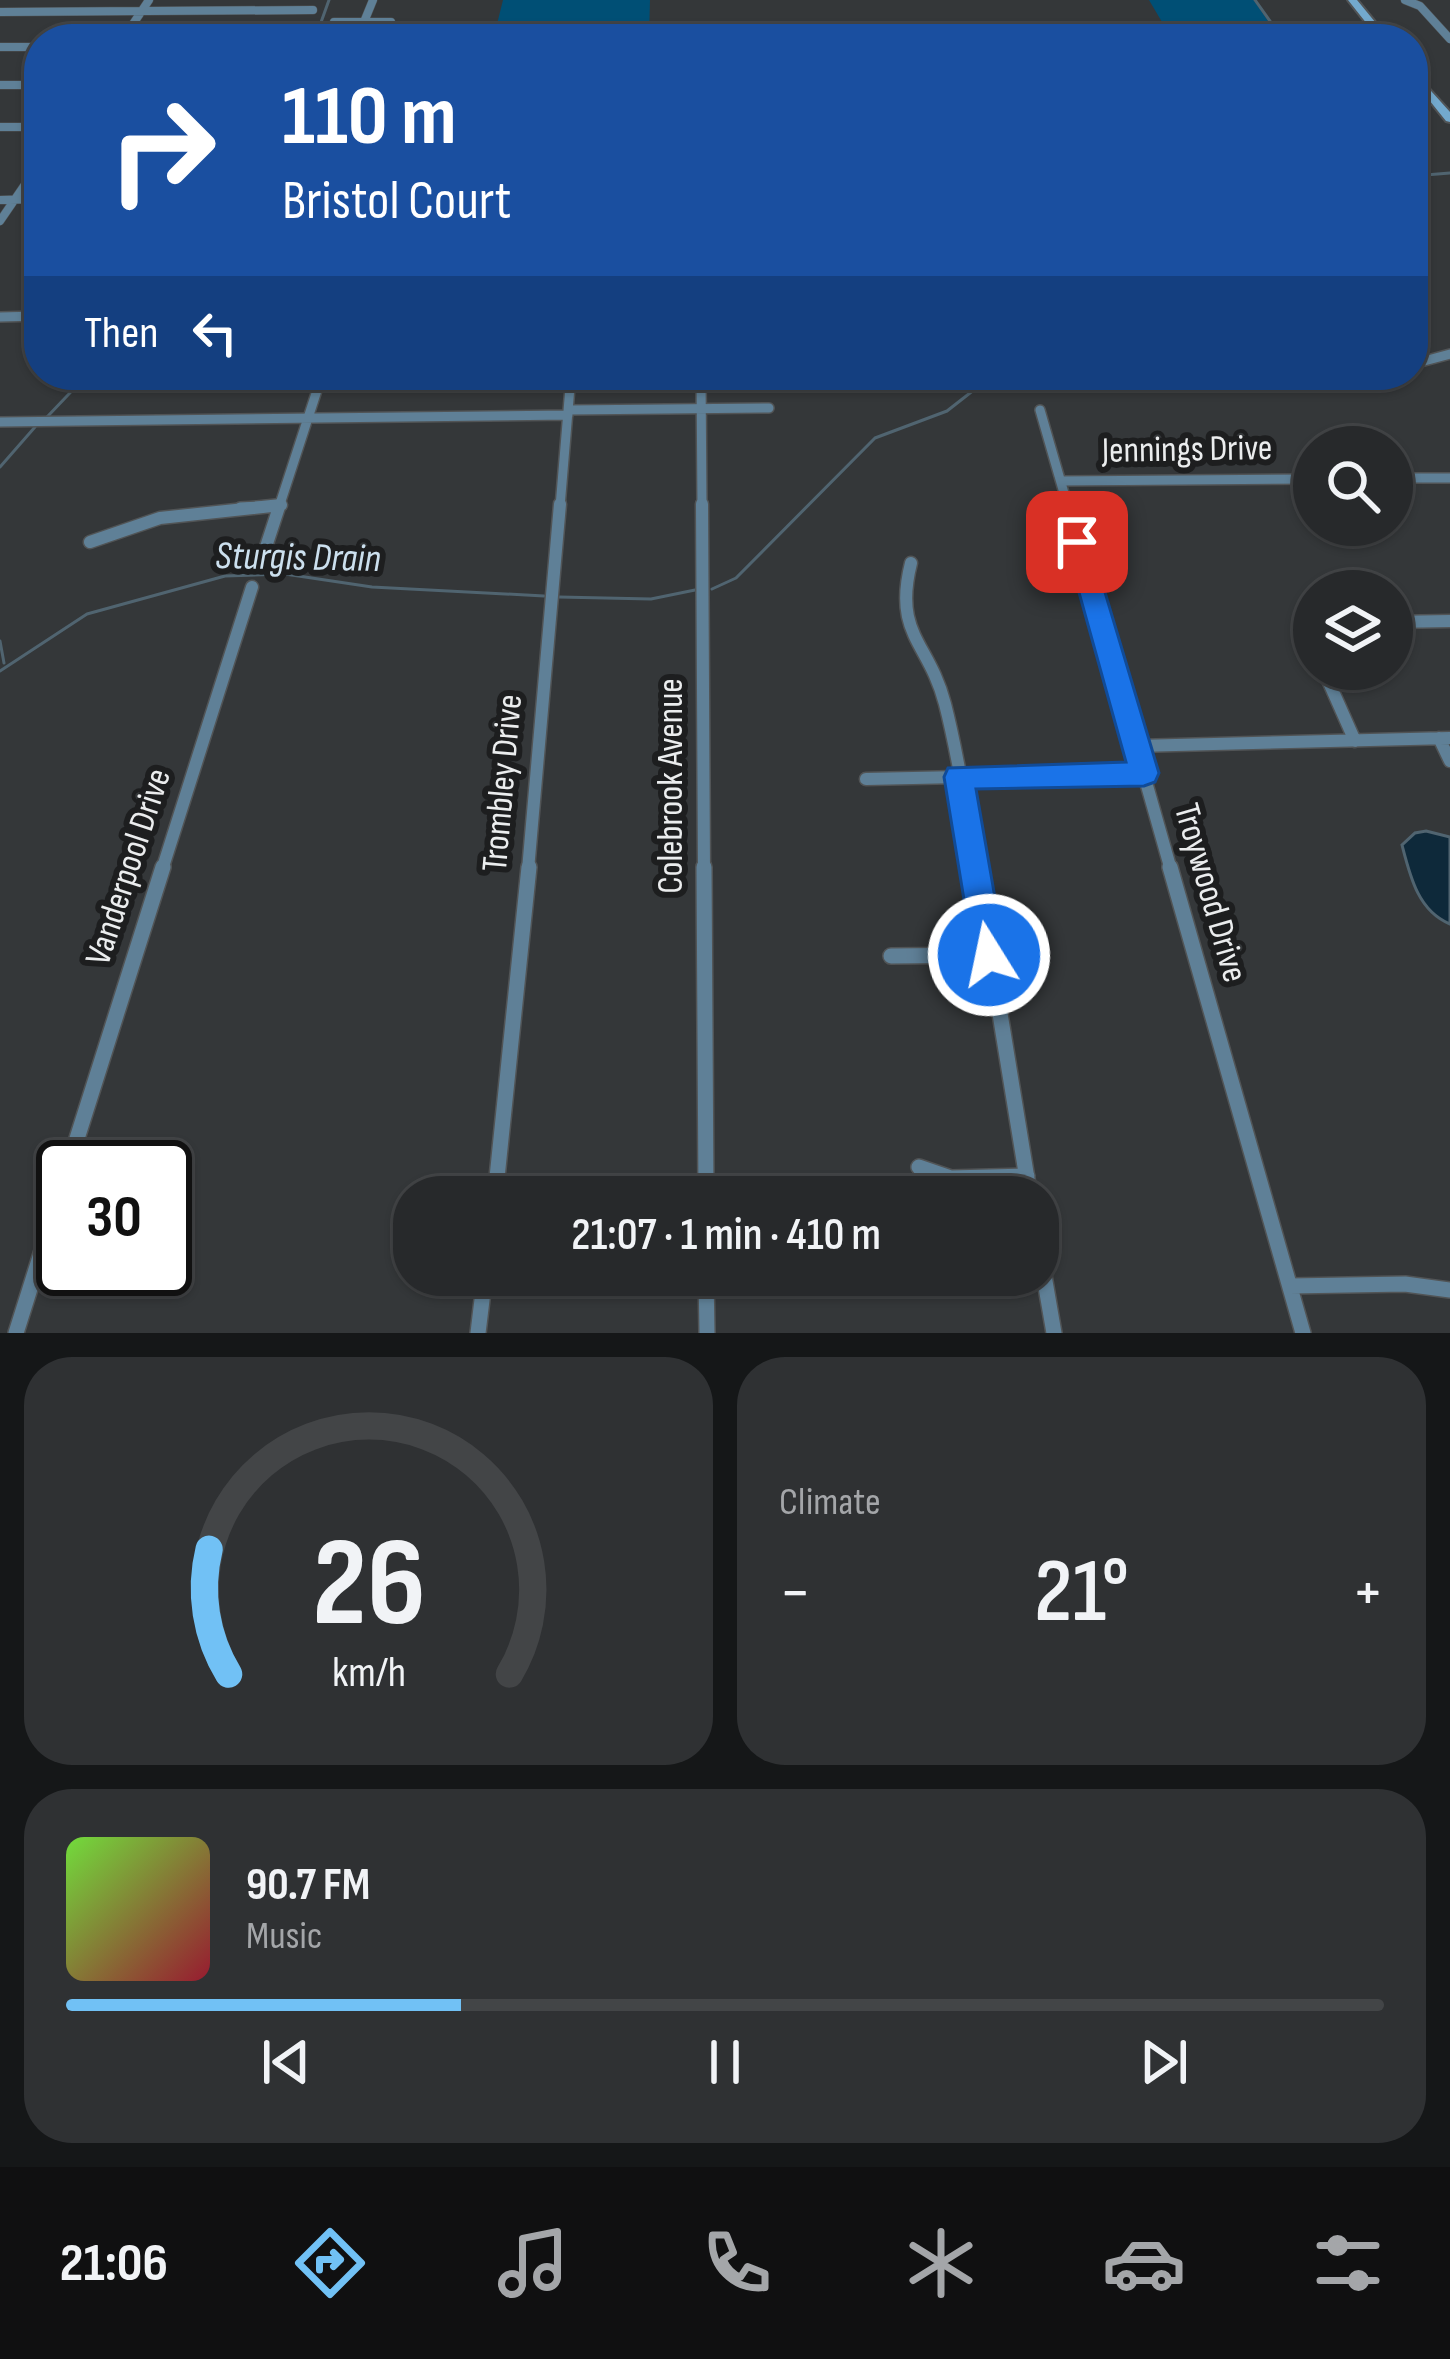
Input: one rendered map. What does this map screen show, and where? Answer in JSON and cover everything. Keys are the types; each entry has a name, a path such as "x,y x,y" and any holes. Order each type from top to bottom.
{"main road":[{"path":"1352,0 1372,24"},
{"path":"1428,92 1450,119"}],"street":[{"path":"133,24 149,0"},
{"path":"364,22 373,0"},
{"path":"1405,0 1421,3 1450,39"},
{"path":"0,12 313,10"},
{"path":"334,22 391,22"},
{"path":"0,221 24,186"},
{"path":"0,200 24,200"},
{"path":"261,562 317,390"},
{"name":"Trombley Drive","path":"497,1176 570,390"},
{"name":"Colebrook Avenue","path":"701,390 706,1176"},
{"path":"0,422 769,408"},
{"name":"Troywood Drive","path":"1040,410 1303,1333"},
{"path":"1413,478 1450,478"},
{"name":"Jennings Drive","path":"1060,481 1293,479"},
{"path":"90,542 140,521 177,513 280,505"},
{"path":"911,563 902,592 902,614 938,679 1027,1176"},
{"name":"Vanderpool Drive","path":"77,1140 252,587"},
{"path":"1413,622 1450,621"},
{"path":"1332,690 1355,741"},
{"path":"1137,746 1444,738 1450,761"},
{"path":"866,779 1144,773"},
{"path":"891,956 989,955"},
{"path":"919,1167 944,1176"},
{"path":"16,1333 36,1270"},
{"path":"1290,1286 1405,1284 1450,1291"},
{"path":"478,1333 482,1296"},
{"path":"706,1296 707,1333"},
{"path":"1048,1296 1054,1333"}],"shaded area":[{"path":"503,0 650,0 649,24 497,24"},
{"path":"1149,0 1254,0 1270,24 1163,24"},
{"path":"1415,833 1450,837 1450,924 1423,901 1402,845"}],"waterway":[{"path":"320,24 329,0"},
{"path":"1255,0 1272,24"},
{"name":"Sturgis Drain","path":"1428,175 1450,173"},
{"path":"47,417 73,390"},
{"name":"Sturgis Drain","path":"712,589 736,578 875,438 947,411 974,390"},
{"path":"0,467 35,427"},
{"name":"Sturgis Drain","path":"0,671 87,614 225,576 285,574 372,587 544,596"},
{"name":"Sturgis Drain","path":"559,597 651,599 695,590"},
{"path":"0,641 4,663"}],"route":[{"path":"989,955 959,777 1144,773 1077,542"}]}
